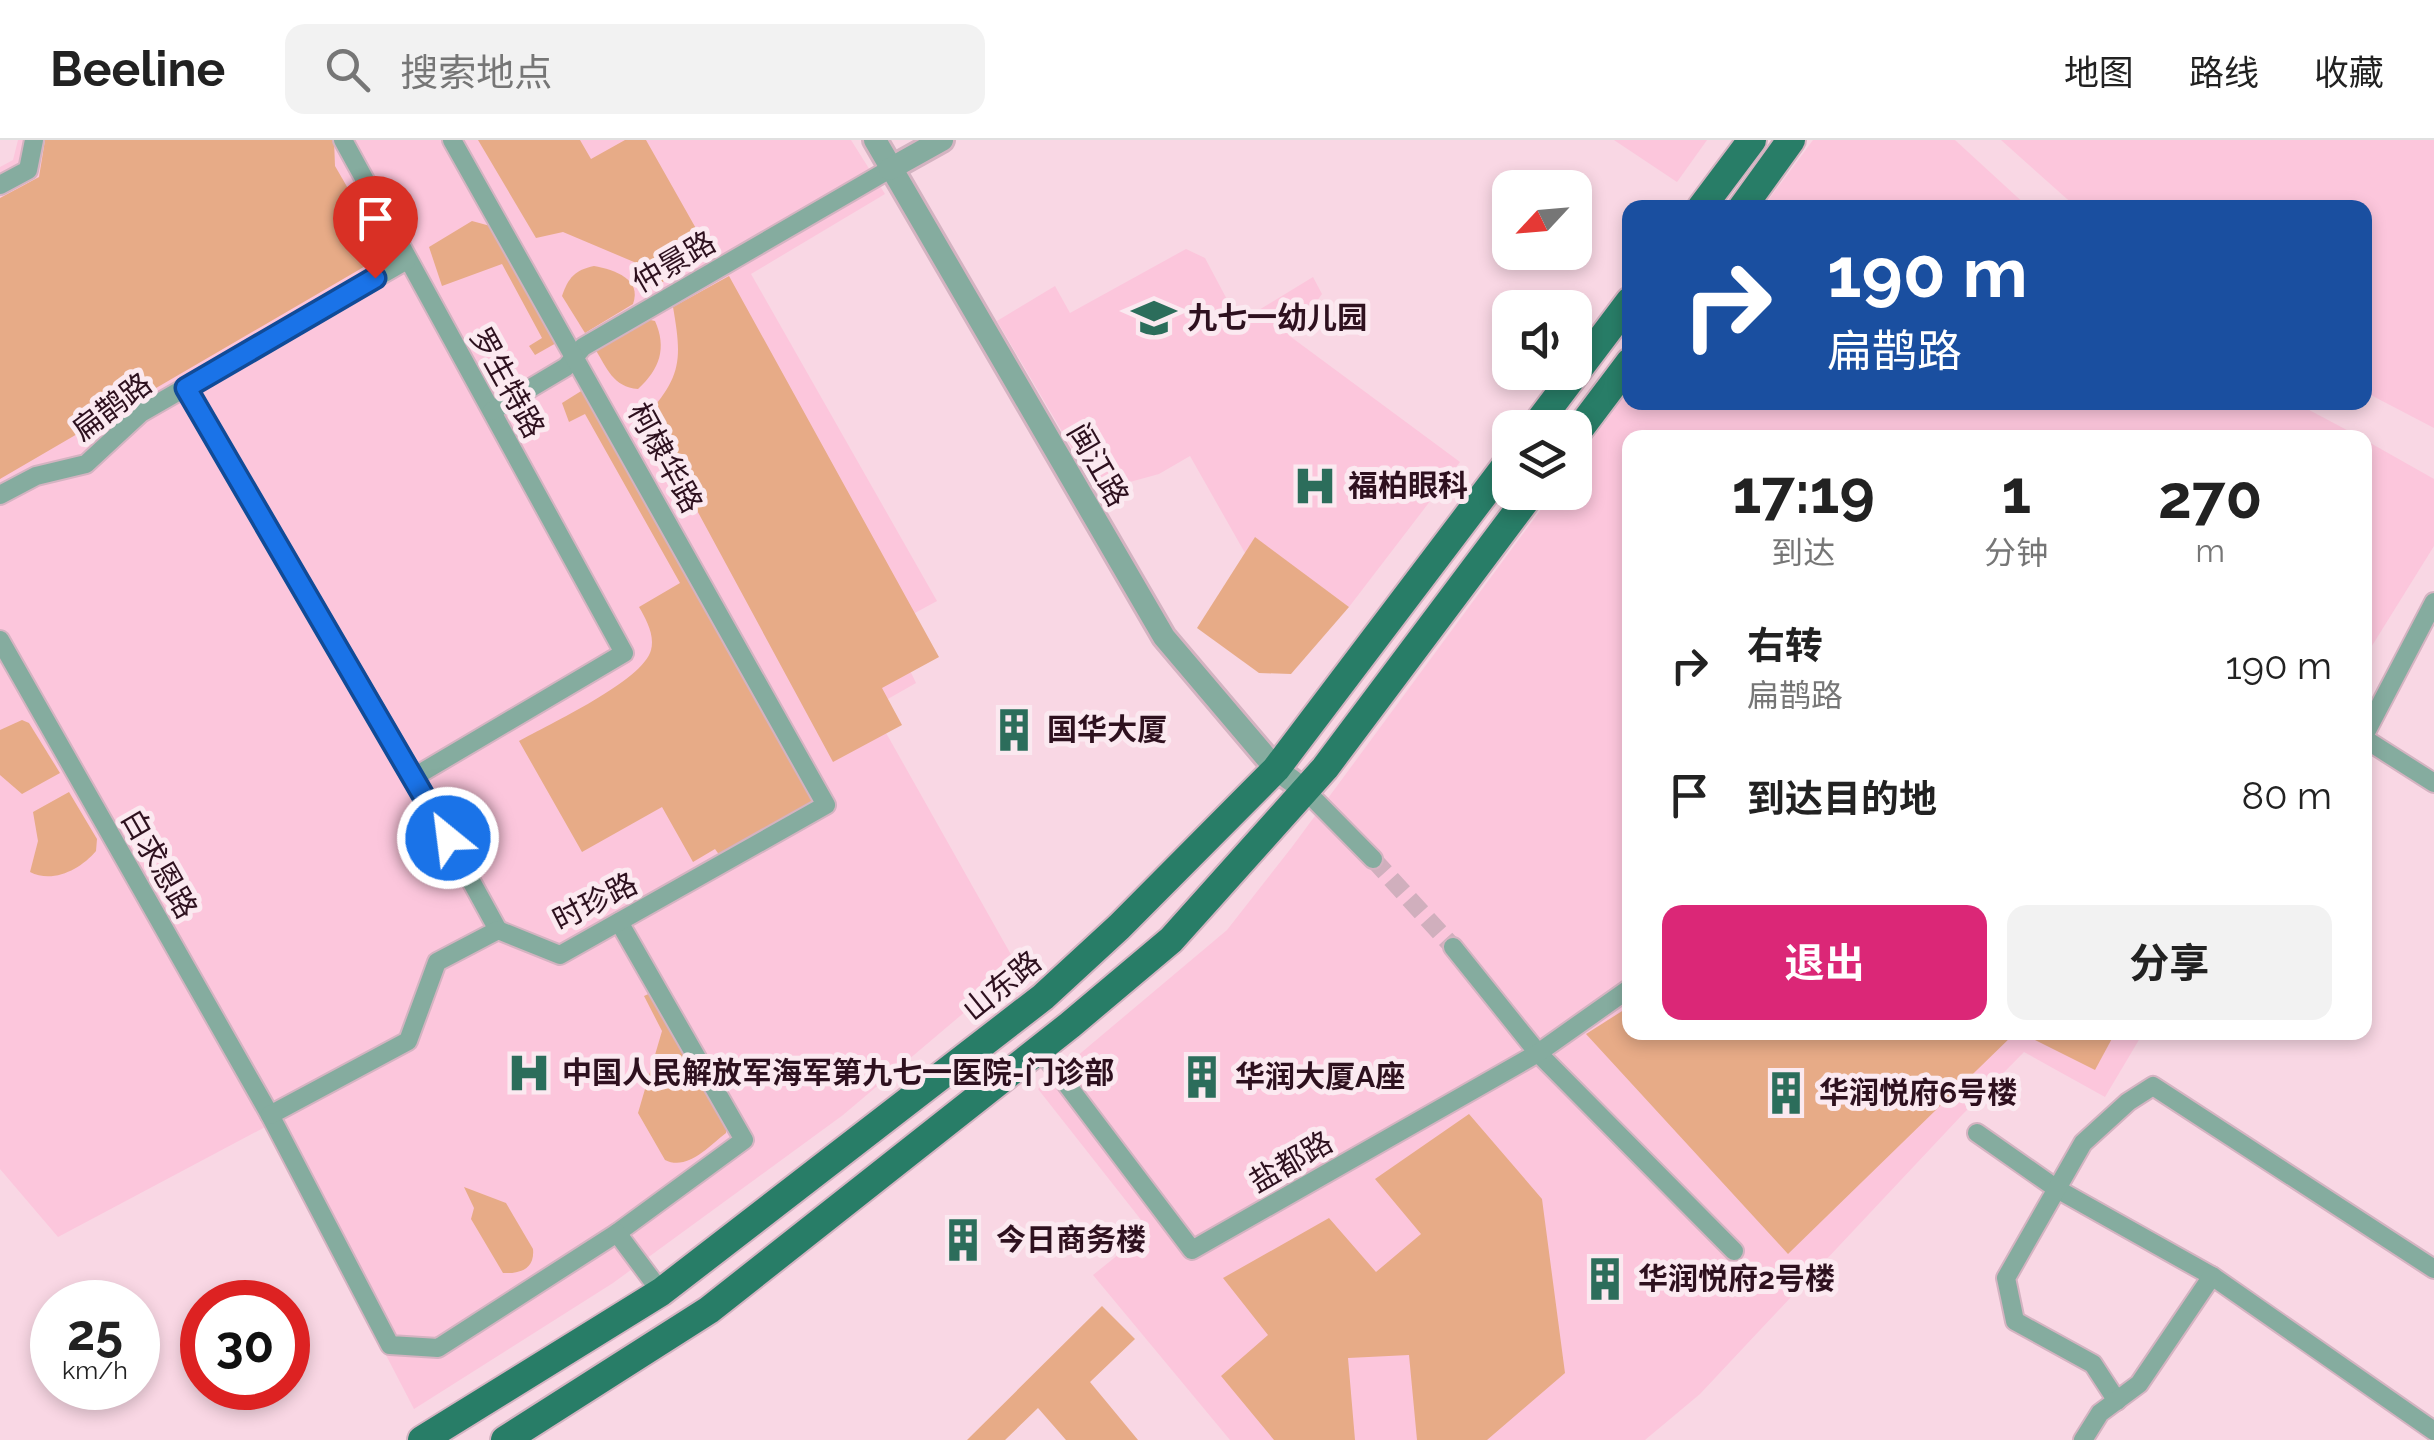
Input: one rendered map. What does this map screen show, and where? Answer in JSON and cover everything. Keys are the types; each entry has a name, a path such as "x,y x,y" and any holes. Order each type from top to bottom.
{"main road":[{"path":"1707,200 1752,140"},
{"path":"1748,200 1791,140"},
{"path":"1548,410 1622,312"},
{"path":"1592,413 1622,373"},
{"name":"山东路","path":"422,1440 661,1292 1043,997 1120,928 1276,768 1492,484"},
{"path":"506,1440 709,1310 1040,1049 1171,940 1306,791 1518,510"}],"street":[{"path":"0,185 28,170 34,140"},
{"name":"罗生特路","path":"343,140 624,653 414,778"},
{"name":"柯棣华路","path":"452,140 826,806"},
{"name":"闽江路","path":"875,140 1164,637 1276,768 1306,791"},
{"path":"890,169 942,140"},
{"name":"仲景路","path":"492,411 566,367 583,347 890,169"},
{"name":"扁鹊路","path":"0,495 36,476 86,464 140,413 407,260"},
{"path":"186,388 414,778 498,930 437,962 408,1041 270,1115"},
{"path":"2372,722 2434,602"},
{"name":"白求恩路","path":"0,640 270,1115 390,1345 438,1348 617,1233"},
{"path":"2372,741 2434,784"},
{"path":"1306,791 1373,859"},
{"name":"时珍路","path":"498,930 560,955 826,806"},
{"path":"619,922 744,1140 617,1233 661,1292"},
{"path":"1453,947 1538,1053 1734,1251"},
{"name":"盐都路","path":"1040,1049 1192,1250 1538,1053 1622,994"},
{"path":"2117,1401 2093,1364 2015,1321 2006,1278 2083,1142 2152,1086 2434,1269"},
{"path":"1978,1133 2057,1189 2212,1276 2434,1431"},
{"path":"2083,1440 2100,1413 2139,1384 2212,1276"}],"shaded area":[{"path":"18,140 851,140 885,194 751,274 937,601 889,627 916,683 872,708 1018,967 843,1115 613,1283 414,1409 267,1126 58,1237 0,1169 0,167 13,160"},
{"path":"45,140 334,140 335,166 386,254 0,479 0,198 39,177"},
{"path":"478,140 580,140 591,159 625,140 646,140 711,255 659,284 634,262 563,232 536,238"},
{"path":"1614,140 1707,140 1677,182"},
{"path":"1813,140 1955,140 2020,200 1768,200"},
{"path":"2001,140 2434,140 2434,428 2372,396 2372,200 2068,200"},
{"path":"472,221 494,227 558,342 535,355 529,346 542,338 502,264 442,286 429,247"},
{"path":"1186,249 1205,258 1239,322 1313,277 1322,294 1291,337 1460,462 1349,607 1255,538 1245,553 1190,456 1159,474 1097,491 997,321 1055,286 1070,313"},
{"path":"594,266 625,277 635,295 633,304 585,333 562,296 573,276"},
{"path":"729,276 939,657 882,688 902,725 833,762 646,416 667,389 676,366 678,340 673,307"},
{"path":"646,319 655,321 661,349 652,374 638,389 622,385 595,349"},
{"path":"586,388 817,801 720,856 715,849 693,862 662,807 582,852 519,741 632,675 651,650 652,639 639,607 680,583 585,414 569,422 562,403"},
{"path":"1622,399 1622,410 2309,410 2347,430 1622,430 1622,1040 2139,1040 2105,1097 2024,1052 1700,1394 1645,1440 1230,1440 1093,1275 1149,1230 1038,1089 1227,930 1540,510 1592,510 1592,440"},
{"path":"2372,444 2434,479 2434,546 2372,646"},
{"path":"1255,537 1349,607 1291,674 1259,673 1197,628"},
{"path":"22,720 29,723 60,773 22,794 0,775 0,730"},
{"path":"69,792 97,839 96,851 66,873 48,876 30,872 38,841 33,812"},
{"path":"655,991 727,1126 726,1133 705,1151 681,1162 665,1160 638,1113 662,1031 644,996"},
{"path":"1622,1011 1622,1040 2008,1040 1788,1254 1586,1034"},
{"path":"2035,1040 2111,1040 2095,1070"},
{"path":"1469,1114 1542,1199 1565,1373 1487,1440 1417,1440 1409,1355 1348,1358 1355,1440 1274,1440 1221,1376 1268,1335 1223,1278 1329,1218 1376,1272 1421,1234 1375,1179"},
{"path":"464,1187 506,1203 533,1249 529,1266 503,1273 471,1219 474,1208"},
{"path":"1102,1306 1135,1339 1090,1382 1138,1440 1066,1440 1038,1408 1005,1440 967,1440"}],"tunnel":[{"path":"1373,859 1453,947"}],"place":[{"name":"九七一幼儿园","path":"1154,318"},
{"name":"福柏眼科","path":"1315,486"},
{"name":"国华大厦","path":"1014,730"},
{"name":"中国人民解放军海军第九七一医院-门诊部","path":"529,1073"},
{"name":"华润大厦A座","path":"1202,1077"},
{"name":"华润悦府6号楼","path":"1786,1093"},
{"name":"今日商务楼","path":"963,1240"},
{"name":"华润悦府2号楼","path":"1605,1279"}],"route":[{"path":"375,278 186,388 448,838"}]}
